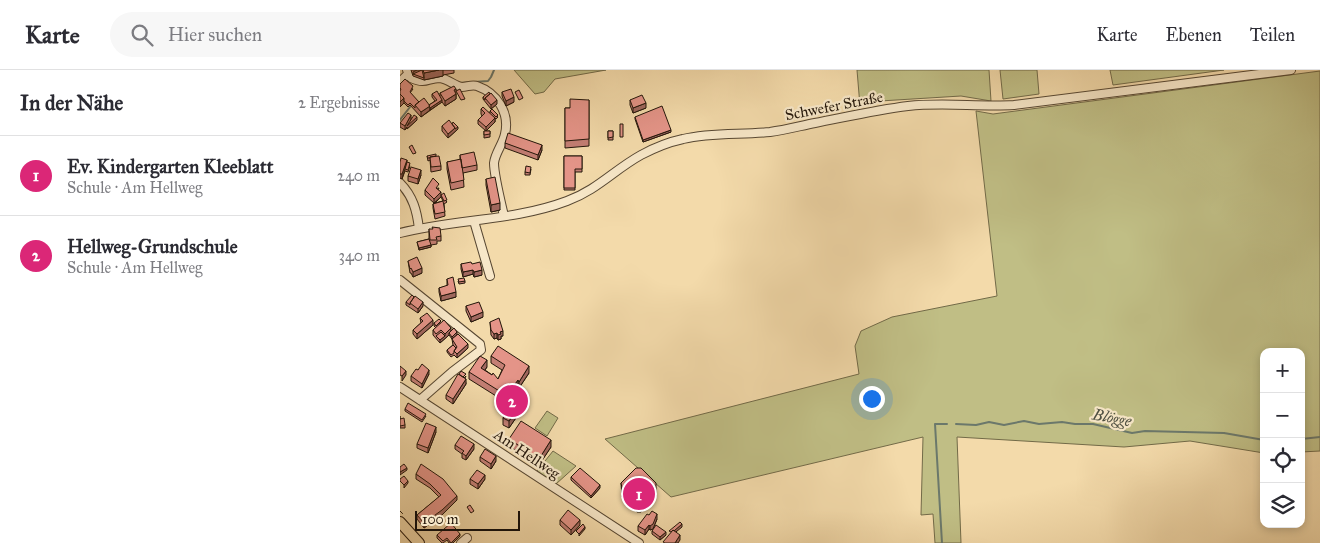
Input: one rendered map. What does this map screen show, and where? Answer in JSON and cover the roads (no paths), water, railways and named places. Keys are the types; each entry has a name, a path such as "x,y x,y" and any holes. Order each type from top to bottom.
{"main road":[{"path":"400,522 419,543"}],"street":[{"name":"Schwefer Straße","path":"400,233 545,208 580,196 641,155 684,139 702,136 772,132 874,111 911,106 949,103 993,106 1014,105 1291,70"},
{"path":"400,82 408,72 411,78 418,81 426,82 440,78 461,87 475,85 488,91 498,99 504,109 506,123 505,134 494,162 504,216"},
{"path":"400,183 413,201 419,229"},
{"path":"474,221 490,276"},
{"path":"400,280 480,344 480,350 420,400"},
{"name":"Am Hellweg","path":"400,386 639,543"}],"waterway":[{"path":"459,83 488,81 494,70"},
{"path":"400,120 410,107"},
{"name":"Blögge","path":"956,424 976,425 989,422 1004,425 1024,421 1039,424 1062,422 1093,424 1132,433 1145,431 1224,433 1260,439"},
{"name":"Blögge","path":"942,543 935,424 947,424"},
{"name":"Blögge","path":"1305,439 1320,437"}],"place":[{"name":"Hellweg-Grundschule","path":"512,401"},
{"name":"Ev. Kindergarten Kleeblatt","path":"639,494"}]}
